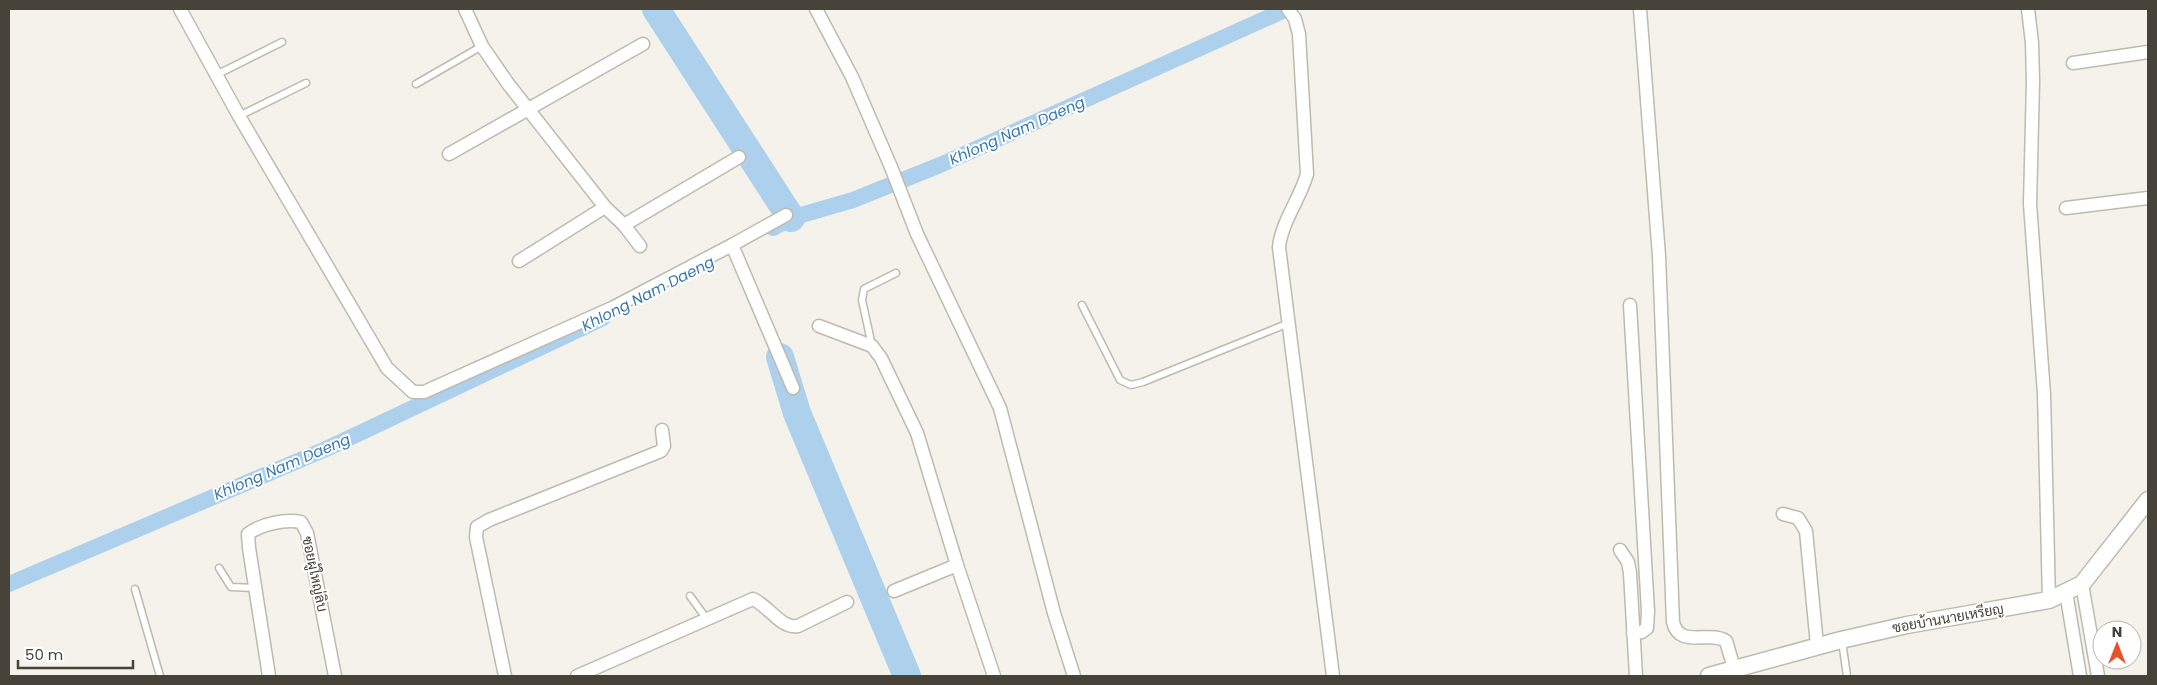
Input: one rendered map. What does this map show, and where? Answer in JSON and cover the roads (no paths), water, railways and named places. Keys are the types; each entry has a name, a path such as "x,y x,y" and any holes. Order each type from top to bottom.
{"street":[{"path":"180,9 239,116 386,368 413,392 424,392 614,307 732,246 786,215"},
{"path":"465,9 482,46 528,110 605,207 624,225 640,246"},
{"path":"816,9 852,77 902,193 917,234 1000,408 1054,614 1074,676"},
{"path":"1640,9 1659,256 1673,622 1677,632 1684,636 1720,638 1726,641 1734,668"},
{"path":"2028,9 2032,43 2033,82 2030,204 2044,394 2050,600"},
{"path":"1292,14 1299,34 1307,174 1304,186 1281,235 1280,247 1333,676"},
{"path":"449,154 643,44"},
{"path":"2073,63 2148,52"},
{"path":"624,225 739,157"},
{"path":"2066,208 2148,198"},
{"path":"519,261 605,207"},
{"path":"732,246 793,388"},
{"path":"1630,305 1648,611 1647,628 1642,632 1634,633"},
{"path":"819,326 872,346 881,358 917,433 957,565 994,676"},
{"path":"505,676 476,537 478,527 489,520 661,451 664,446 662,430"},
{"name":"ซอยบ้านนายเหรียญ","path":"1709,676 1817,645 1907,625 2050,600 2082,584 2148,500"},
{"path":"1783,514 1798,518 1806,532 1817,645"},
{"name":"ซอยผู้ใหญ่ลิบ","path":"269,676 248,534 255,528 292,520 301,522 307,533 336,676"},
{"path":"1620,550 1628,562 1630,573 1636,676"},
{"path":"894,591 957,565"},
{"path":"2082,584 2098,676"},
{"path":"2066,592 2080,676"},
{"path":"577,676 752,599 763,604 790,627 798,626 848,602"}],"lane":[{"path":"216,75 282,42"},
{"path":"416,84 482,46"},
{"path":"239,116 306,83"},
{"path":"872,346 862,300 864,289 896,273"},
{"path":"1082,305 1120,380 1130,385 1143,382 1289,323"},
{"path":"219,568 231,587 255,588"},
{"path":"135,590 160,676"},
{"path":"690,596 706,618"},
{"path":"1841,640 1847,676"}],"waterway":[{"path":"656,9 791,218"},
{"name":"Khlong Nam Daeng","path":"773,228 791,218 853,200 940,165 1287,9"},
{"name":"Khlong Nam Daeng","path":"9,584 326,449 603,318"},
{"path":"780,357 797,413 907,676"}]}
